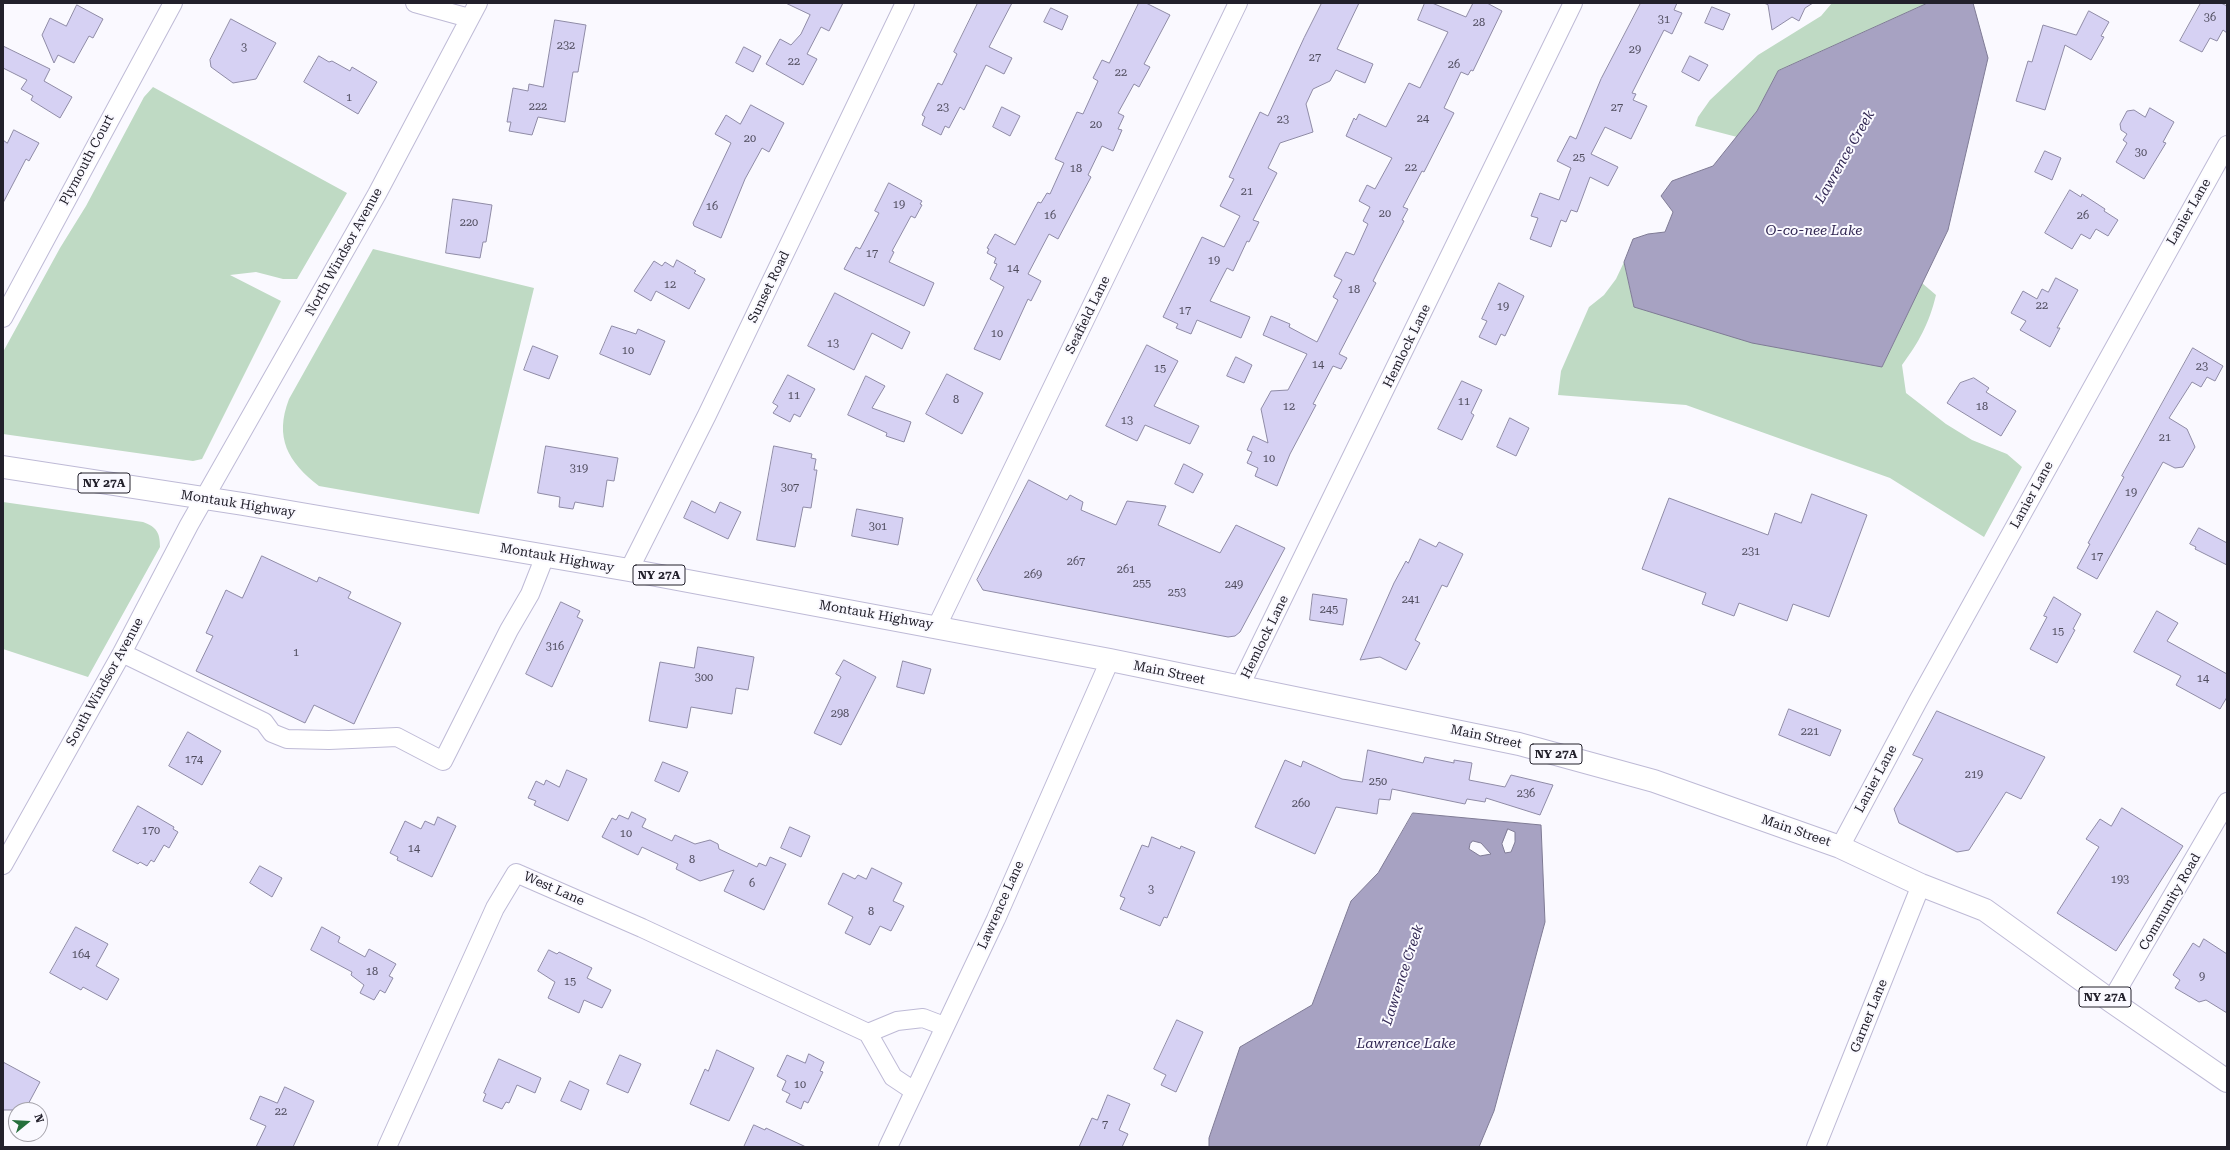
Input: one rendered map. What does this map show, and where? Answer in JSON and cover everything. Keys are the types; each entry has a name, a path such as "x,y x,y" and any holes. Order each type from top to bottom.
{"main road":[{"name":"Montauk Highway","path":"3,467 206,499 629,570 937,626 1110,660"},
{"name":"Main Street","path":"1110,660 1239,688 1315,700 1519,744 1654,781 1840,847 1921,885 1985,910 2111,1001"},
{"name":"NY 27A","path":"2111,1001 2227,1081"}],"street":[{"name":"Plymouth Court","path":"3,318 173,3"},
{"path":"415,3 473,10"},
{"name":"Sunset Road","path":"629,570 711,408 905,3"},
{"name":"Seafield Lane","path":"937,626 1238,3"},
{"name":"Hemlock Lane","path":"1239,688 1573,3"},
{"name":"North Windsor Avenue","path":"206,499 377,194 473,10"},
{"name":"Lanier Lane","path":"1840,847 1918,701 2227,145"},
{"name":"South Windsor Avenue","path":"3,865 122,653 189,525 206,499"},
{"path":"122,653 264,722 272,733 287,739 329,740 397,737 443,761 509,630 530,594 545,556"},
{"name":"Lawrence Lane","path":"888,1147 996,919 1110,660"},
{"name":"Community Road","path":"2111,1001 2227,802"},
{"name":"West Lane","path":"387,1147 495,908 516,873 642,928 868,1033"},
{"name":"Garner Lane","path":"1816,1147 1921,885"},
{"path":"914,1091 893,1077 868,1033 897,1021 923,1018 944,1026"}],"green space":[{"path":"1832,3 1928,3 1778,71 1757,111 1737,137 1695,126 1698,117 1710,100 1758,55 1821,16"},
{"path":"153,87 347,193 297,279 283,279 256,272 230,275 281,301 202,459 193,461 3,434 3,352 60,248 86,206 144,97"},
{"path":"373,249 534,288 479,514 319,486 299,468 287,448 283,426 289,399"},
{"path":"1624,262 1634,307 1882,367 1922,283 1936,295 1923,332 1902,365 1906,393 1946,424 1972,440 2007,454 2022,467 1984,537 1890,478 1686,405 1558,395 1561,371 1589,307 1604,295 1616,279"},
{"path":"3,502 143,522 152,526 157,531 160,547 88,677 3,649"}],"water":[{"name":"O-co-nee Lake","path":"1928,3 1973,3 1988,58 1948,230 1882,367 1752,343 1634,307 1624,262 1633,239 1648,234 1665,232 1673,212 1661,196 1672,181 1713,166 1757,111 1778,71"},
{"name":"Lawrence Lake","path":"1413,813 1541,825 1545,922 1494,1111 1479,1147 1209,1147 1209,1138 1240,1047 1312,1005 1351,901 1378,873","holes":["1508,829 1515,832 1515,842 1511,852 1505,853 1502,844","1473,841 1481,843 1491,854 1480,856 1469,849 1470,844"]}],"building":[{"path":"786,3 843,3 829,31 821,27 807,54 817,59 803,85 766,64 780,39 791,45 801,34 810,15"},
{"path":"978,3 1012,3 989,47 1012,58 1004,74 986,65 964,110 960,107 949,128 945,126 941,135 922,125 925,117 922,115 938,83 942,85 957,54 954,52"},
{"path":"1139,3 1146,3 1170,15 1144,64 1150,67 1139,87 1134,84 1118,113 1124,116 1118,129 1122,130 1113,151 1102,146 1088,175 1091,177 1058,239 1049,234 1028,274 1041,281 1031,301 1028,299 1000,360 974,349 1004,287 990,279 997,264 994,263 996,258 987,253 989,249 987,248 995,234 1015,245 1038,202 1041,203 1047,193 1050,194 1064,163 1055,159 1077,112 1083,114 1098,81 1093,78 1102,60 1109,63"},
{"path":"1322,3 1359,3 1337,49 1373,64 1365,83 1336,70 1330,81 1313,89 1306,104 1313,132 1280,143 1268,168 1277,173 1253,220 1259,222 1249,242 1247,241 1233,271 1227,268 1210,301 1250,317 1241,338 1197,320 1191,334 1176,328 1178,324 1163,317 1202,237 1224,247 1240,216 1220,206 1234,179 1229,177 1260,112 1268,116"},
{"path":"1425,3 1432,3 1466,17 1473,3 1487,3 1502,11 1473,71 1471,70 1468,75 1461,72 1444,108 1454,113 1424,172 1422,171 1403,207 1408,209 1402,220 1404,221 1373,281 1376,283 1339,354 1347,358 1341,369 1333,366 1313,404 1316,405 1290,454 1277,486 1255,476 1258,468 1247,463 1252,452 1247,450 1253,436 1268,443 1261,409 1271,391 1288,390 1307,354 1263,335 1271,316 1290,324 1289,327 1317,342 1338,300 1333,297 1342,280 1334,276 1346,252 1354,255 1368,224 1363,221 1370,207 1359,201 1367,185 1375,189 1392,158 1346,136 1354,118 1356,120 1359,114 1386,127 1409,83 1420,88 1448,32 1418,20"},
{"path":"1641,3 1677,3 1674,10 1682,13 1672,34 1664,30 1632,93 1636,94 1633,100 1647,106 1631,139 1605,127 1591,154 1618,167 1608,186 1590,177 1577,212 1571,210 1566,222 1561,220 1551,247 1530,239 1538,218 1531,216 1540,193 1559,200 1571,168 1557,161 1570,136 1576,139 1601,79"},
{"path":"1764,3 1813,3 1805,8 1799,21 1792,17 1772,30 1768,5"},
{"path":"2201,3 2221,3 2227,6 2227,33 2223,30 2217,41 2210,38 2202,52 2180,41"},
{"path":"77,5 103,19 93,38 89,36 74,63 58,55 54,63 42,35 50,18 66,26"},
{"path":"1712,7 1730,14 1723,30 1705,23"},
{"path":"1051,8 1068,16 1062,30 1044,22"},
{"path":"2089,11 2109,22 2101,36 2104,37 2091,60 2065,45 2045,110 2016,101 2028,61 2032,62 2043,25 2076,35"},
{"path":"231,19 276,43 256,79 233,83 211,67 210,60"},
{"path":"555,20 586,25 578,72 573,72 565,122 538,117 532,135 509,131 511,122 507,122 513,88 528,91 529,84 543,87"},
{"path":"3,46 50,69 44,81 72,97 60,118 31,100 33,96 21,89 27,80 3,68"},
{"path":"744,47 761,56 753,72 736,63"},
{"path":"319,56 350,71 352,67 377,82 358,114 304,82"},
{"path":"1690,56 1708,65 1699,81 1682,72"},
{"path":"751,105 784,123 769,152 762,148 745,179 721,238 694,226 693,223 731,143 715,134 726,115 740,124"},
{"path":"1002,107 1020,116 1010,136 993,127"},
{"path":"2150,108 2174,122 2163,142 2166,143 2144,179 2116,162 2127,143 2123,140 2127,134 2121,130 2120,124 2127,111 2134,110 2145,117"},
{"path":"14,130 39,143 29,161 26,159 3,203 3,140 7,143"},
{"path":"2045,151 2061,158 2052,180 2035,172"},
{"path":"889,183 922,201 920,204 922,205 915,218 911,216 892,251 894,252 889,262 934,283 924,306 844,269 856,247 860,249 879,213 875,211"},
{"path":"2070,190 2081,197 2082,194 2105,209 2104,211 2118,220 2108,236 2096,229 2090,239 2081,234 2072,249 2045,233"},
{"path":"453,199 492,205 486,242 483,242 480,258 446,253"},
{"path":"677,260 696,271 694,273 705,279 689,309 656,291 651,301 634,291 654,261 662,266 665,262 673,267"},
{"path":"2056,278 2078,290 2057,328 2060,328 2050,347 2020,330 2026,321 2011,313 2023,291 2037,299 2042,289 2048,292"},
{"path":"1499,283 1524,296 1505,336 1501,334 1496,345 1479,337 1487,321 1482,319"},
{"path":"835,293 910,332 902,349 872,333 854,370 808,346"},
{"path":"612,326 636,334 638,329 665,341 650,375 600,354"},
{"path":"1147,345 1178,361 1154,406 1199,426 1190,444 1145,425 1137,441 1106,426"},
{"path":"533,346 558,356 549,379 524,370"},
{"path":"2193,348 2223,366 2215,381 2207,377 2201,387 2192,382 2169,418 2187,429 2195,447 2183,467 2175,468 2163,462 2097,579 2077,568 2090,544 2088,543 2124,477 2122,476"},
{"path":"1236,357 1252,365 1244,383 1227,376"},
{"path":"947,374 983,393 962,434 926,414"},
{"path":"788,375 815,389 800,417 794,414 790,422 773,413 778,406 773,403"},
{"path":"866,376 885,386 872,408 911,422 904,442 886,436 887,433 848,415"},
{"path":"1974,378 1989,388 1986,392 2016,411 2001,436 1947,403 1960,383"},
{"path":"1462,381 1482,390 1471,413 1474,415 1462,440 1438,429"},
{"path":"1510,418 1529,428 1516,456 1497,447"},
{"path":"546,446 618,458 614,481 607,480 603,507 575,502 573,509 559,507 560,497 538,493"},
{"path":"774,446 812,454 811,458 816,459 814,470 817,470 811,508 803,507 795,547 757,540"},
{"path":"1184,464 1203,474 1193,493 1175,484"},
{"path":"1029,480 1067,500 1070,495 1083,502 1081,510 1116,525 1127,501 1166,506 1158,525 1220,553 1236,525 1285,548 1240,632 1235,636 1228,637 983,590 977,580"},
{"path":"1812,494 1867,515 1829,617 1793,604 1787,621 1739,603 1734,616 1702,604 1706,593 1642,569 1669,498 1768,535 1775,513 1801,523"},
{"path":"692,501 715,513 720,502 741,512 728,539 684,518"},
{"path":"857,509 903,518 898,545 852,536"},
{"path":"2199,528 2227,543 2227,565 2195,549 2196,547 2190,544"},
{"path":"1420,539 1436,547 1439,542 1463,554 1447,587 1442,585 1415,640 1420,643 1406,670 1380,657 1360,660 1394,583 1406,561 1408,563"},
{"path":"262,556 317,582 319,577 351,592 348,598 401,623 354,724 314,705 305,723 196,671 213,636 206,633 226,590 242,598"},
{"path":"1313,594 1347,599 1343,625 1310,620"},
{"path":"2054,597 2081,614 2073,629 2075,630 2057,663 2030,649 2047,617 2044,616"},
{"path":"561,602 580,611 577,617 583,620 552,687 526,674"},
{"path":"2157,611 2178,623 2167,641 2227,674 2227,697 2220,709 2176,685 2181,676 2134,652"},
{"path":"698,647 754,657 748,690 736,688 732,714 691,707 687,728 649,721 660,662 694,668"},
{"path":"844,660 876,677 841,745 814,733 841,677 836,674"},
{"path":"903,661 931,669 924,694 897,687"},
{"path":"1789,709 1841,730 1830,756 1779,735"},
{"path":"1937,711 2045,757 2021,799 2006,792 1969,850 1957,852 1899,823 1894,809 1923,759 1913,755"},
{"path":"188,732 221,751 202,785 169,766"},
{"path":"1368,750 1423,763 1425,757 1454,763 1454,760 1472,763 1469,780 1505,787 1511,775 1553,785 1540,815 1486,798 1485,802 1467,799 1465,804 1392,789 1390,800 1379,799 1377,814 1336,807 1315,854 1255,827 1285,760 1301,767 1303,761 1342,779 1362,782"},
{"path":"663,762 688,772 679,792 655,781"},
{"path":"567,770 587,779 568,821 534,805 536,801 528,798 536,781 544,785 546,780 559,787"},
{"path":"138,806 174,827 173,829 178,832 169,848 164,845 154,862 151,860 147,866 140,862 138,864 113,851"},
{"path":"2122,808 2183,846 2116,951 2057,913 2099,847 2086,839 2100,819 2111,826"},
{"path":"632,812 646,819 642,827 672,841 675,835 695,844 710,840 718,844 719,849 757,867 759,863 766,866 770,857 786,864 764,910 724,891 734,870 700,881 676,869 678,864 642,847 638,855 602,837 612,818 616,820 619,815 628,819"},
{"path":"438,817 456,826 432,877 397,860 398,857 390,853 405,821 421,829 425,821 434,825"},
{"path":"790,827 810,836 801,857 781,848"},
{"path":"1152,837 1180,849 1181,846 1195,852 1167,918 1164,917 1160,926 1120,909 1125,898 1120,896 1142,845 1148,847"},
{"path":"260,866 282,878 272,897 250,883"},
{"path":"872,868 902,883 893,901 904,906 891,931 880,926 870,945 845,933 853,917 828,904 843,873 855,879 858,875 866,879"},
{"path":"76,927 108,944 96,966 119,979 107,1000 83,987 81,990 50,973"},
{"path":"322,927 340,937 338,942 365,957 369,949 396,964 389,976 393,978 385,993 380,990 374,1000 360,993 364,985 351,975 352,972 311,950"},
{"path":"2204,939 2227,954 2227,1013 2206,1000 2199,1002 2175,988 2180,980 2173,975 2193,943 2199,947"},
{"path":"549,950 557,954 559,952 592,968 587,978 611,990 602,1008 584,1000 579,1013 548,998 555,982 538,971"},
{"path":"1177,1020 1203,1032 1176,1092 1161,1085 1166,1075 1154,1069"},
{"path":"717,1050 754,1068 729,1121 690,1104 705,1069 708,1071"},
{"path":"809,1054 824,1062 820,1071 823,1072 808,1103 804,1101 801,1109 786,1102 790,1094 782,1090 786,1081 777,1076 787,1055 805,1063"},
{"path":"620,1055 641,1064 628,1093 607,1084"},
{"path":"499,1059 541,1078 535,1093 517,1085 509,1103 506,1102 502,1109 483,1101 486,1094 484,1093"},
{"path":"3,1062 40,1082 29,1102 8,1102 8,1110 3,1110"},
{"path":"570,1081 589,1090 581,1110 561,1101"},
{"path":"285,1087 314,1101 293,1147 256,1147 266,1126 250,1119 260,1096 277,1103"},
{"path":"1108,1095 1130,1104 1119,1130 1128,1134 1122,1147 1079,1147 1092,1118 1097,1120"},
{"path":"754,1125 765,1130 766,1128 806,1147 744,1147"}],"water label":[{"name":"Lawrence Creek","path":"1845,157"},
{"name":"Lawrence Creek","path":"1403,975"}]}
